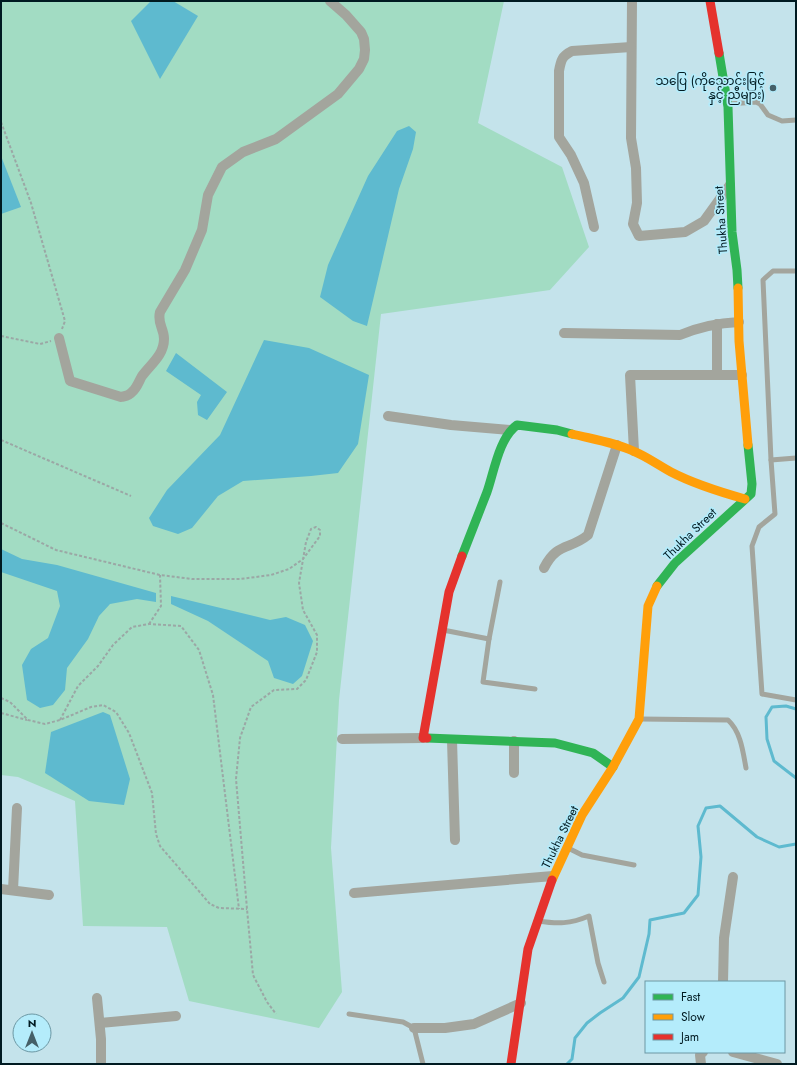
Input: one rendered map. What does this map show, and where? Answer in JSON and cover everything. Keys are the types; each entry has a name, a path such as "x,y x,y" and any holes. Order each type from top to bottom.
{"street":[{"path":"59,338 70,381 121,397 128,396 133,392 143,375 162,352 164,334 158,319 160,312 185,270 202,230 208,195 222,166 243,152 282,134 338,94 359,69 364,59 365,50 362,36 346,15 330,1"},
{"path":"632,1 631,138 636,168 637,203 633,224 639,236 685,232 704,221 730,186"},
{"name":"Thukha Street","path":"511,1064 528,949 553,876 582,815 613,767 639,719 643,681 646,620 648,606 655,589 675,563 751,494 752,484 742,375 737,270 732,232 727,104 710,1"},
{"path":"594,227 584,183 571,155 559,137 559,71 565,54 572,51 631,47"},
{"path":"564,333 680,335 696,328 739,322"},
{"path":"717,324 717,375"},
{"path":"634,451 630,375 742,375"},
{"path":"388,416 451,425 510,430"},
{"path":"423,738 449,592 487,491 496,460 510,430 518,425 544,428 617,445 634,451 671,472 691,481 722,493 745,499"},
{"path":"544,568 553,554 560,549 583,540 588,535 617,445"},
{"path":"342,739 423,738 555,742 593,753 613,767"},
{"path":"452,740 454,840"},
{"path":"514,741 514,773"},
{"path":"13,890 17,808"},
{"path":"354,894 553,876"},
{"path":"723,981 724,938 733,877"},
{"path":"1,889 49,895"},
{"path":"97,998 101,1039 101,1064"},
{"path":"414,1028 445,1028 474,1024 492,1018 521,1003"},
{"path":"100,1023 176,1016"},
{"path":"701,1064 700,1055 702,1053"},
{"path":"737,1053 777,1064"}],"lane":[{"path":"727,104 756,102 759,103 768,115 782,121 796,120"},
{"path":"796,271 774,271 763,280 771,460 775,514 759,527 752,546 762,694 796,700"},
{"path":"771,460 796,458"},
{"path":"500,582 488,639 483,682 535,689"},
{"path":"442,630 488,639"},
{"path":"639,719 728,720 734,725 746,768"},
{"path":"567,848 582,855 634,865"},
{"path":"537,921 554,924 566,923 589,916 598,963 604,982"},
{"path":"349,1014 403,1022 414,1028 423,1064"}],"path":[{"path":"1,122 32,203 64,321 59,338 40,344 1,336"},
{"path":"1,440 131,496"},
{"path":"1,523 56,550 160,575 192,579 240,579 271,575 289,568 303,559 320,536 320,530 316,527 311,529 306,542 303,559 299,583 303,610 317,635 317,652 306,680 297,689 274,690 251,707 240,738 236,779 246,909 253,975 267,1002 276,1014"},
{"path":"149,624 161,606 160,575"},
{"path":"60,720 78,686 98,666 113,645 132,627 149,624 181,626 199,650 213,695 240,909"},
{"path":"1,698 10,702 28,720"},
{"path":"1,714 45,724 60,720 91,707 104,705 116,712 130,733 152,793 156,834 160,846 210,904 219,908 246,909"}],"green space":[{"path":"1,1 504,1 478,123 562,167 589,247 550,290 381,314 339,700 331,848 342,992 319,1028 189,1001 167,927 83,926 75,801 18,777 1,775"}],"water":[{"path":"151,1 173,1 198,16 160,79 131,21"},
{"path":"409,126 416,132 413,149 399,189 367,326 353,321 320,297 328,265 368,176 397,131"},
{"path":"1,156 21,207 1,214"},
{"path":"264,340 309,348 369,375 358,444 338,473 243,481 218,496 192,528 178,534 153,526 149,518 167,490 220,435"},
{"path":"176,353 227,392 207,420 198,415 197,402 201,395 166,371"},
{"path":"1,549 22,559 57,565 156,593 156,602 137,599 110,604 99,616 88,639 67,668 65,690 53,705 40,708 27,700 22,665 31,649 48,638 60,606 57,591 1,572"},
{"path":"171,596 270,620 286,617 305,625 313,641 302,676 293,684 274,678 268,661 208,621 171,604"},
{"path":"103,712 110,715 130,779 124,805 89,801 45,773 51,732"}],"waterway":[{"path":"796,709 786,706 772,707 766,717 767,739 774,761 796,778"},
{"path":"567,1064 572,1059 575,1038 587,1023 623,998 639,977 649,934 650,920 684,913 698,895 701,857 698,826 706,808 720,806 757,837 779,847 796,844"}],"traffic: fast":[{"path":"719,53 728,107 732,232 738,288"},
{"path":"462,556 487,492 501,447 511,431 517,425 557,430 572,434"},
{"path":"657,586 675,563 751,494 752,484 748,445"},
{"path":"427,738 555,743 593,753 613,767"}],"traffic: slow":[{"path":"738,288 739,341 748,445"},
{"path":"572,434 626,448 643,455 671,472 689,480 717,491 745,499"},
{"path":"552,880 582,815 613,767 639,719 648,606 657,586"}],"traffic: jam":[{"path":"710,1 719,53"},
{"path":"427,738 423,738 449,592 462,556"},
{"path":"511,1064 528,949 552,880"}],"place":[{"name":"သပြေ (ကိုသောင်းမြင့် နှင့် ညီများ)","path":"773,88"}]}
